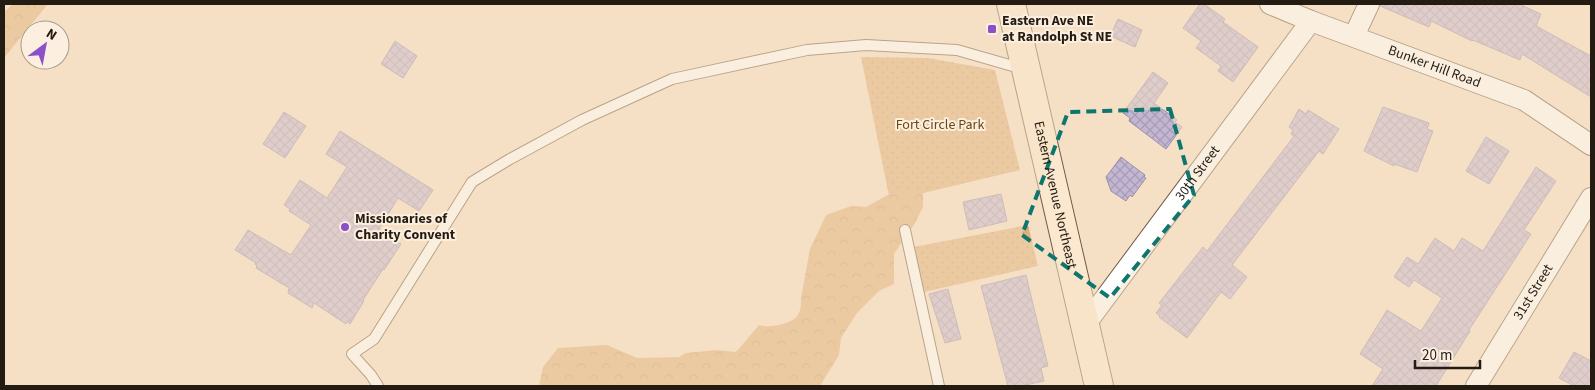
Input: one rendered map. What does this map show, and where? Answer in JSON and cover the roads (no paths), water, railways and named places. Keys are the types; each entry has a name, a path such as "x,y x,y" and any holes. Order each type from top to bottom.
{"main road":[{"name":"Eastern Avenue Northeast","path":"1011,4 1099,386"}],"street":[{"name":"Bunker Hill Road","path":"1270,4 1311,22 1354,36 1524,100 1591,145"},
{"path":"1354,36 1369,4"},
{"name":"30th Street","path":"1085,325 1311,22"},
{"name":"31st Street","path":"1476,386 1591,198"}],"lane":[{"path":"378,386 371,375 352,354 374,339 472,182 582,120 672,79 807,50 866,45 957,50 1026,70"},
{"path":"905,230 939,386"}],"place":[{"name":"Eastern Ave NE at Randolph St NE","path":"992,29"},
{"name":"Missionaries of Charity Convent","path":"345,227"}],"park label":[{"name":"Fort Circle Park","path":"940,125"}]}
